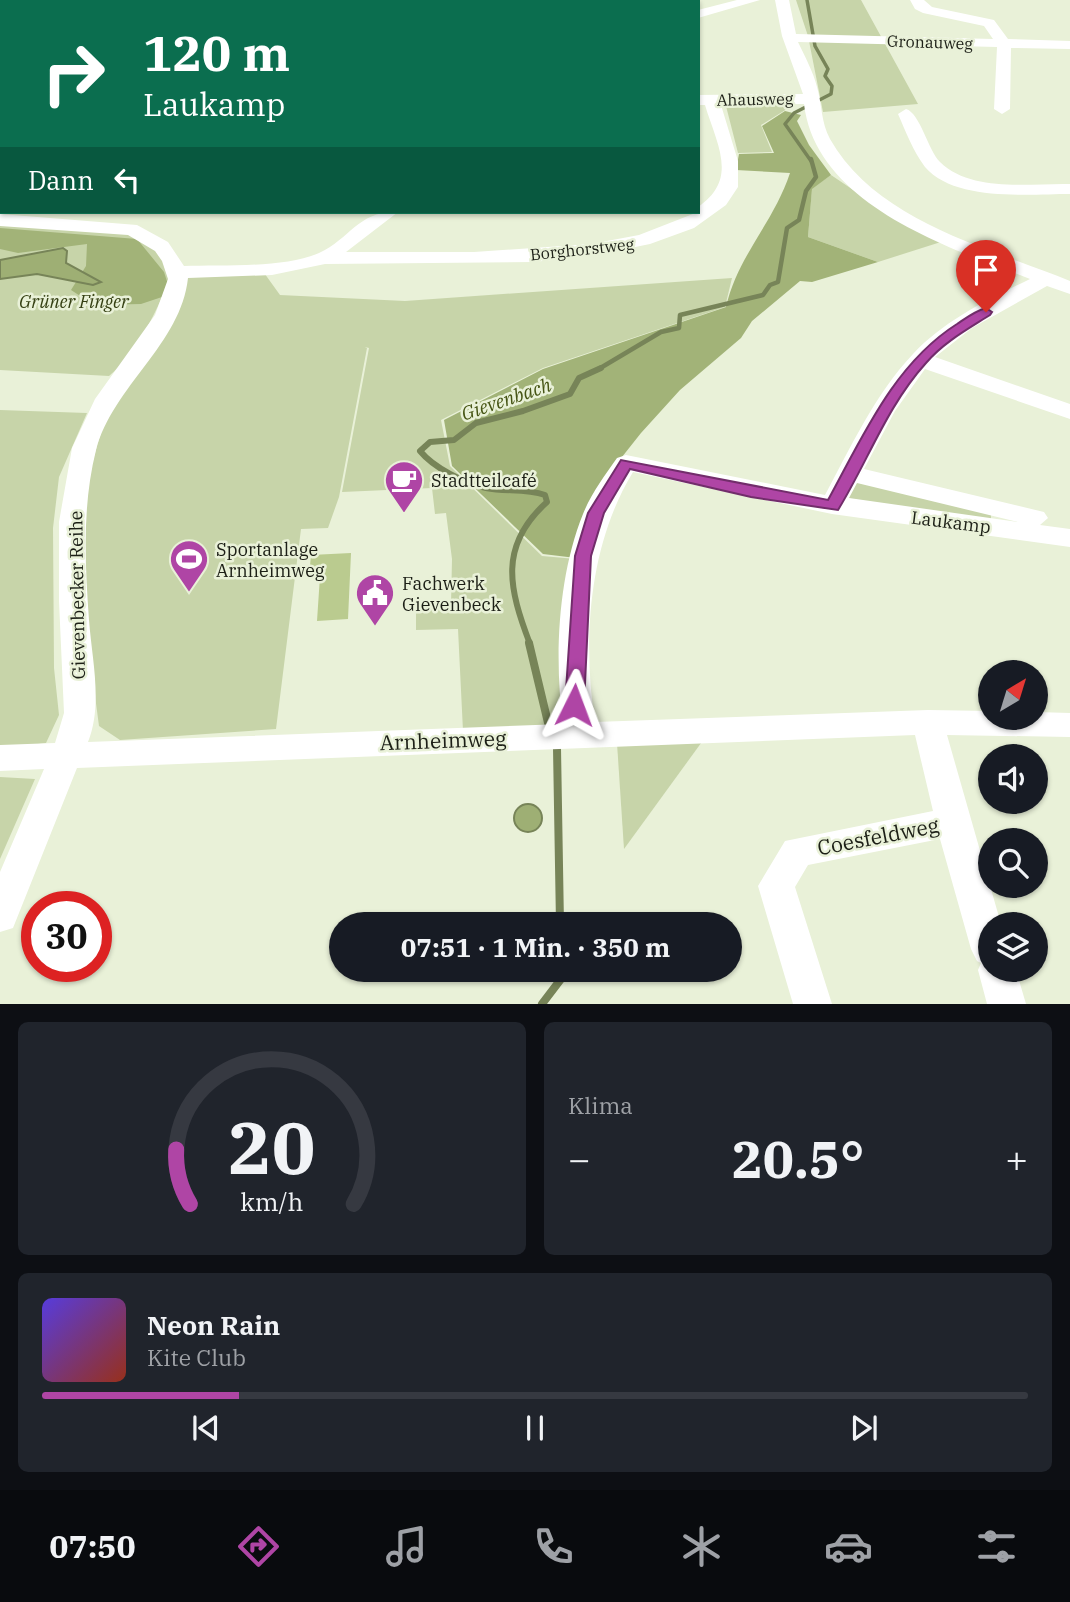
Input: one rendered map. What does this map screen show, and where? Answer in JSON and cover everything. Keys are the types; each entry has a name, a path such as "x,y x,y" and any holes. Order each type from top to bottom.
{"street":[{"path":"700,13 753,0"},
{"path":"782,0 790,38 804,70 815,125 825,148 846,175 864,190 920,224 1070,288"},
{"path":"917,0 920,6 928,10 989,23 1004,44 1002,109"},
{"name":"Gronauweg","path":"790,38 1070,44"},
{"name":"Ahausweg","path":"703,95 811,99"},
{"name":"Borghorstweg","path":"325,258 439,258 588,250 642,242 680,230 713,207 725,194 732,178 703,95"},
{"path":"906,114 933,165 946,176 982,187 1070,189"},
{"path":"0,220 130,229 145,233 161,245 177,272 272,269 325,258 386,214"},
{"name":"Gievenbecker Reihe","path":"0,916 68,754 79,713 72,527 78,475 96,418 170,308 176,291 177,272"},
{"path":"832,506 886,406 921,360 966,324 1047,278"},
{"path":"921,360 1070,412"},
{"path":"576,735 574,705 583,556 596,513 626,463"},
{"name":"Laukamp","path":"626,463 751,492 832,506 1070,538"},
{"name":"Laukamp","path":"850,473 1070,526"},
{"name":"Arnheimweg","path":"68,754 928,722 1070,725"},
{"name":"Coesfeldweg","path":"928,722 979,912"},
{"path":"0,758 68,754"},
{"name":"Coesfeldweg","path":"813,1003 776,886 797,852 953,822"},
{"path":"1001,982 1007,1003"}],"green space":[{"path":"796,0 861,0 918,104 823,112 808,36"},
{"path":"795,104 761,125 772,152 738,153 726,106"},
{"path":"831,175 877,206 944,241 878,262 808,237 812,188"},
{"name":"Grüner Finger","path":"0,222 126,231 150,237 173,269 147,327 130,354 109,376 0,370"},
{"path":"183,270 262,270 280,295 405,301 732,278 725,307 543,368 441,420 450,466 542,556 576,559 583,727 463,731 458,629 416,630 416,607 451,605 452,559 446,513 435,514 432,488 342,492 369,348 365,347 367,348 339,497 328,528 301,529 276,729 120,740 99,726 90,658 83,526 88,477 105,419"},
{"path":"0,410 87,413 59,477 53,528 54,668 59,715 46,743 0,749"},
{"path":"854,479 991,512 991,520 845,498"},
{"path":"704,739 624,849 617,743"},
{"path":"0,777 35,779 0,859"}],"shaded area":[{"path":"785,111 801,115 797,121 809,145 831,175 812,189 808,237 878,262 812,282 800,281 752,321 741,338 680,390 618,462 576,558 543,554 452,466 444,420 543,369 726,307 739,271 775,208 790,173 736,170 739,154 774,153 762,126"},
{"path":"0,228 137,239 164,272 171,294 141,304 94,305 71,290 86,266 87,244 18,253 0,249"},
{"path":"63,248 67,251 66,263 101,282 93,285 37,274 0,279 0,260"},
{"path":"528,804 538,808 542,818 538,828 528,832 518,828 514,818 518,808"}],"building":[{"path":"351,553 348,619 317,621 320,576 309,577 311,555"}],"waterway":[{"name":"Gievenbach","path":"807,0 815,46 828,69 825,76 832,86 831,94 794,113 785,124 811,161"},
{"name":"Gievenbach","path":"598,369 661,332 679,328 680,315 763,295 770,285 778,282 787,228 799,220 806,191 816,177 811,159"},
{"name":"Gievenbach","path":"530,644 517,605 512,569 521,535 531,518 547,502 545,495 486,488 468,482 441,469 420,451 430,442 454,440 476,423 523,411 570,394 579,378 598,369"},
{"name":"Gievenbach","path":"529,643 550,731"},
{"name":"Gievenbach","path":"554,742 557,748 560,912"},
{"name":"Gievenbach","path":"542,1004 559,982"}],"place":[{"name":"Stadtteilcafé","path":"404,514"},
{"name":"Sportanlage Arnheimweg","path":"189,593"},
{"name":"Fachwerk Gievenbeck","path":"375,627"}],"route":[{"path":"574,705 583,556 596,513 626,463 751,492 832,506 886,406 921,360 944,338 986,312"}]}
